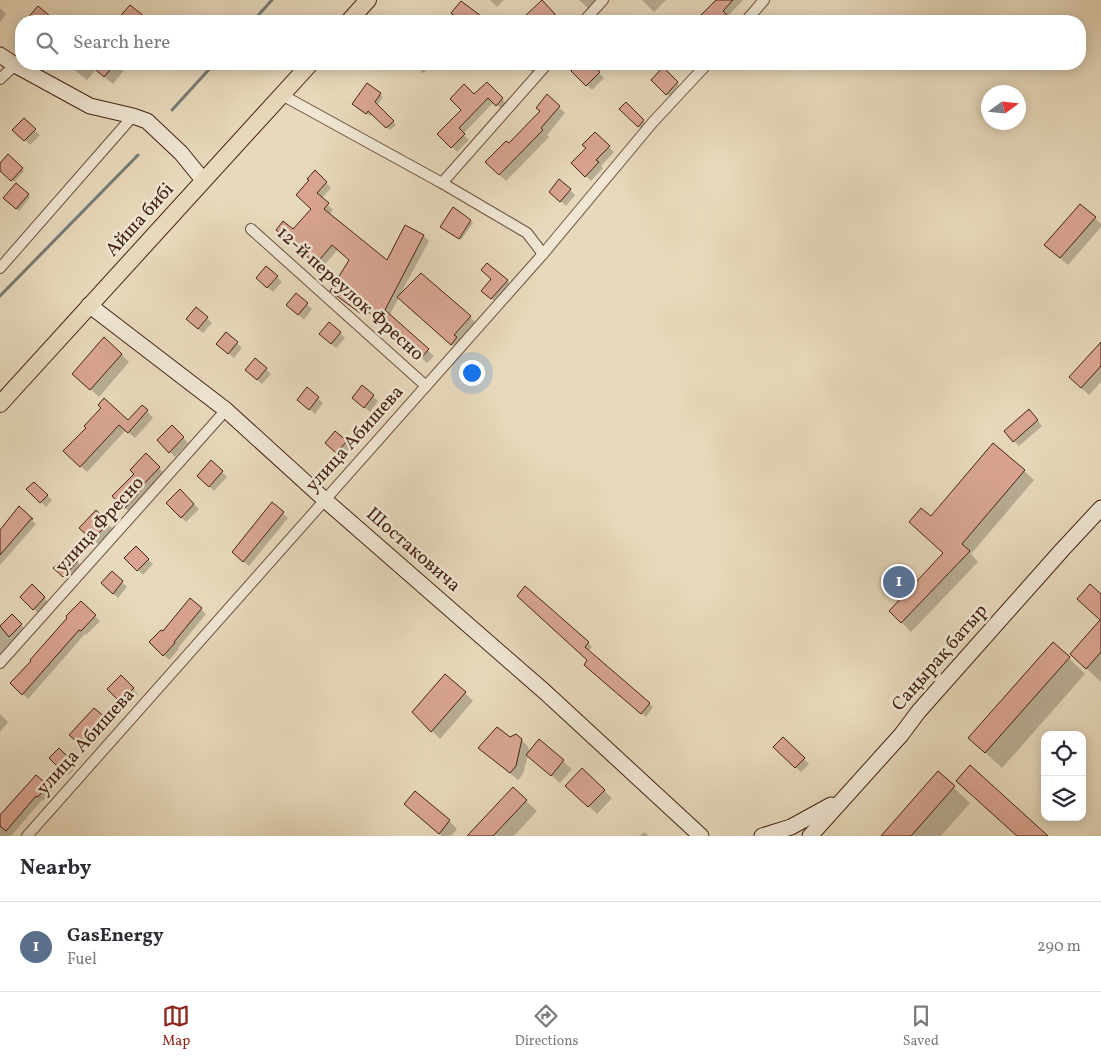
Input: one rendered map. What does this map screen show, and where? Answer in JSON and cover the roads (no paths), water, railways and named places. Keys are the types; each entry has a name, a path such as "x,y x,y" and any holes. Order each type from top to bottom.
{"main road":[{"path":"354,15 368,0"},
{"name":"Айша бибі","path":"0,404 305,70"}],"street":[{"path":"589,15 603,0"},
{"path":"751,15 764,0"},
{"path":"0,55 15,65 0,79"},
{"path":"24,70 90,106 140,118 181,153 203,180"},
{"path":"442,183 542,70"},
{"name":"улица Абишева","path":"27,836 543,254 653,122 701,70"},
{"path":"282,95 442,183 527,233 543,254"},
{"path":"0,268 140,118"},
{"name":"12-й переулок Фресно","path":"251,229 426,386"},
{"name":"Шостаковича","path":"89,305 226,410 325,500 545,692 701,836"},
{"name":"улица Фресно","path":"0,663 226,410"},
{"name":"Саңырақ батыр","path":"810,836 1101,508"},
{"path":"762,836 798,824 848,794"},
{"path":"825,836 848,794"}],"waterway":[{"path":"258,15 272,0"},
{"path":"172,110 209,70"},
{"path":"0,296 138,155"}],"place":[{"name":"GasEnergy","path":"899,582"}]}
